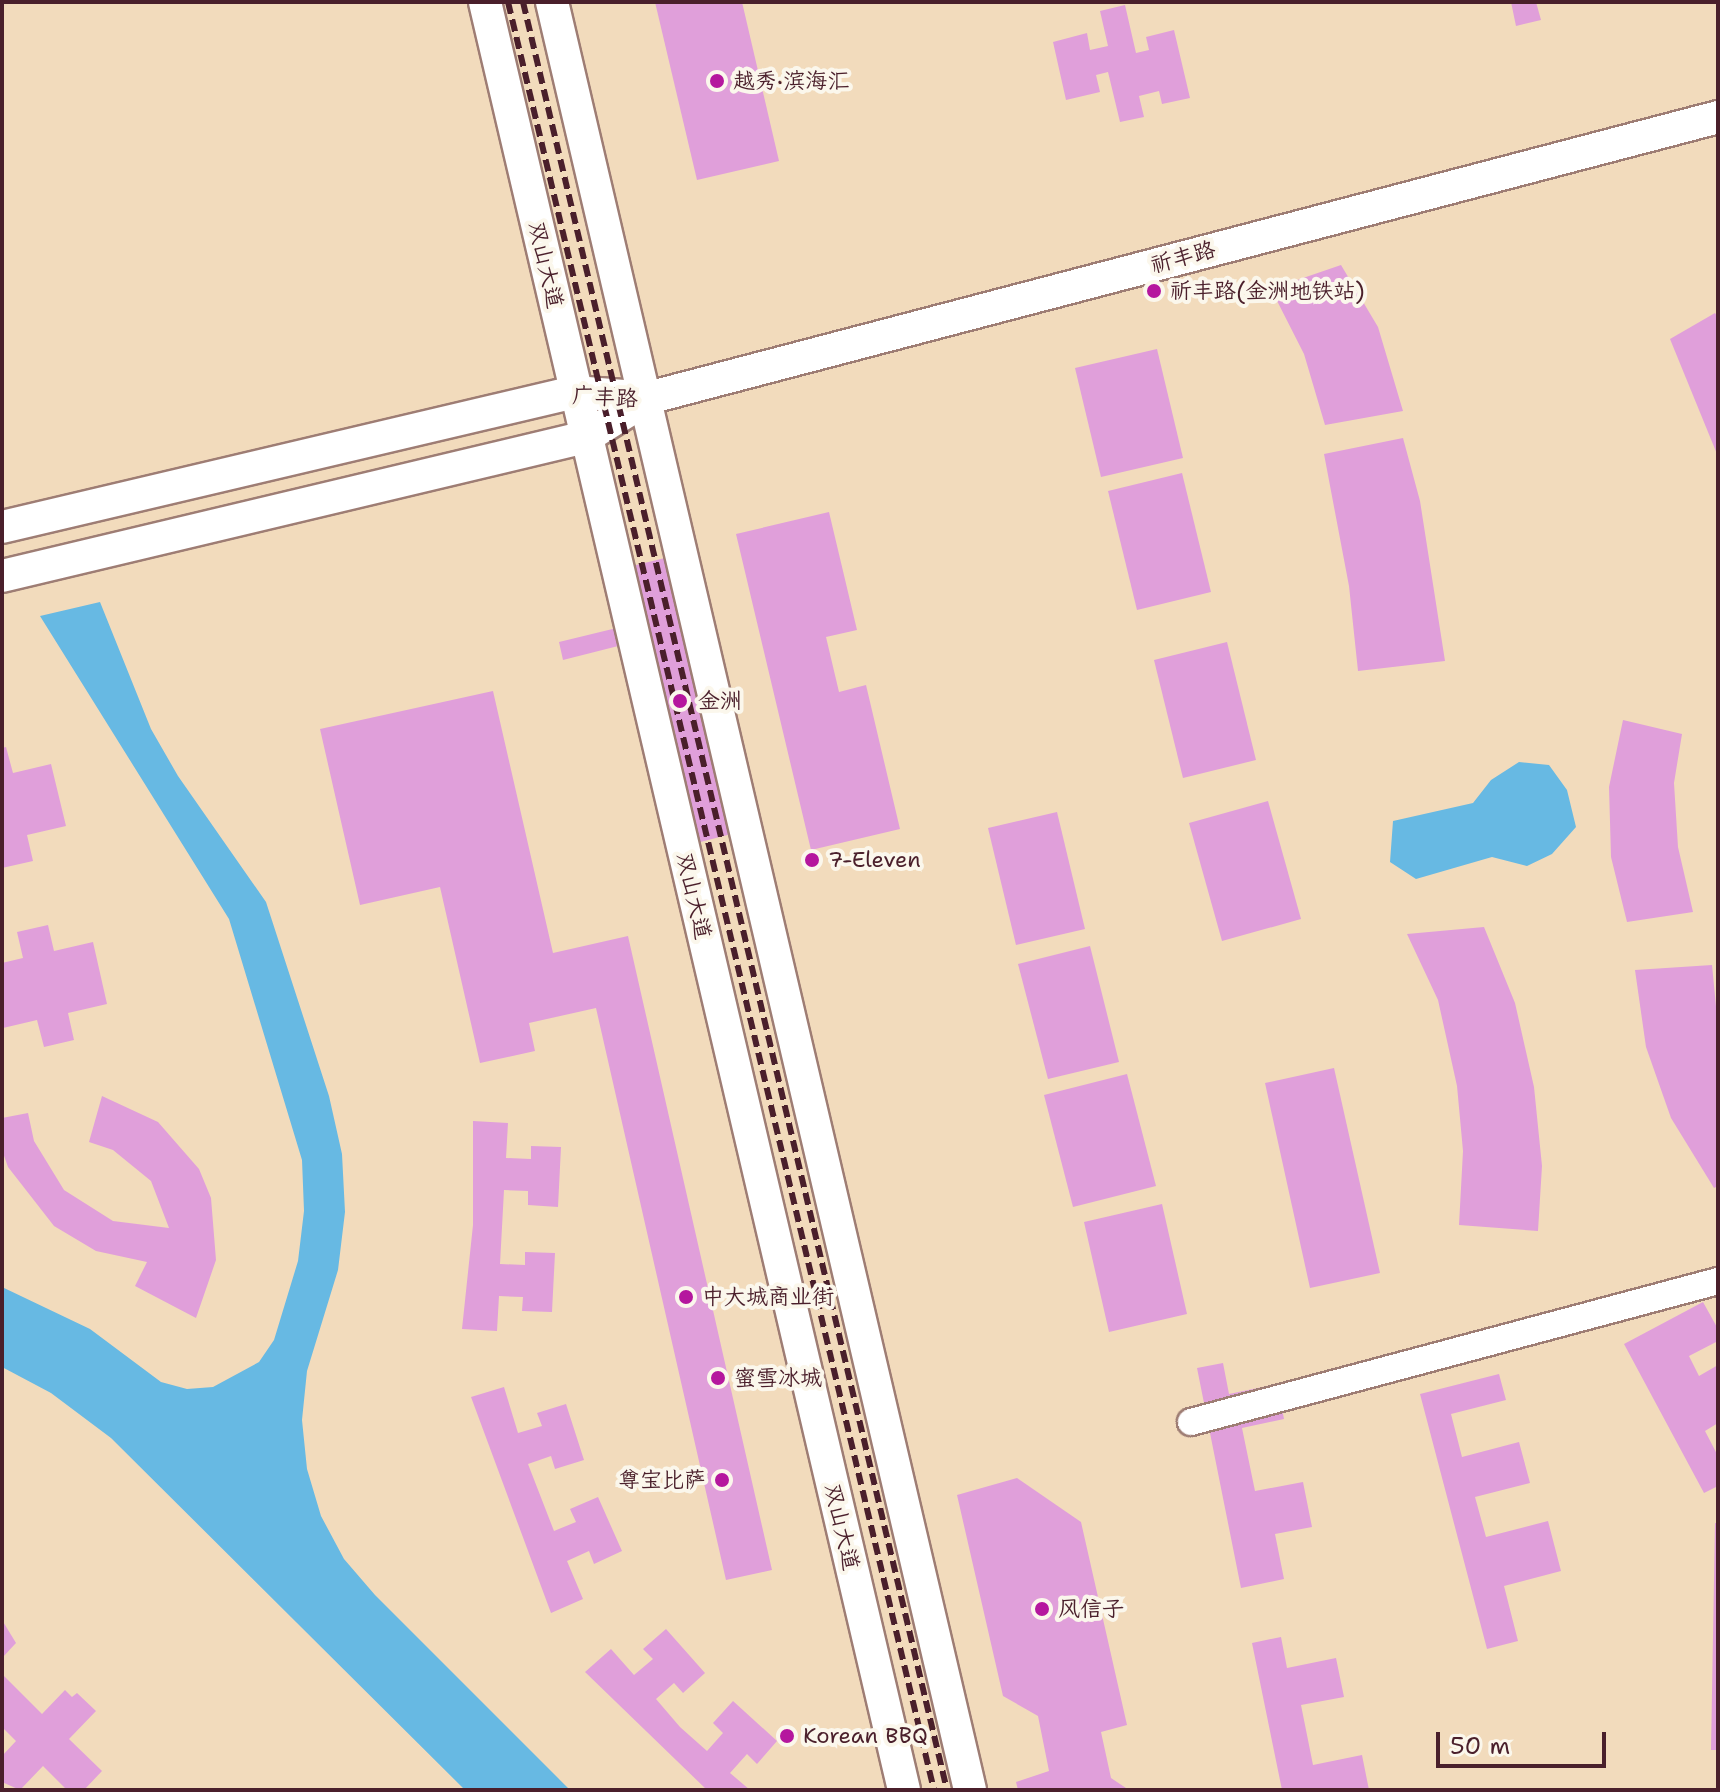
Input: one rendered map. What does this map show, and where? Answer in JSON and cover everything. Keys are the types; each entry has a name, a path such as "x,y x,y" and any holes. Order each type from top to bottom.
{"street":[{"name":"双山大道","path":"485,2 904,1790"},
{"path":"552,2 648,398 970,1790"},
{"name":"祈丰路","path":"648,398 1718,117"},
{"name":"广丰路","path":"2,527 575,392 648,398"},
{"name":"广丰路","path":"2,576 586,437 648,398"},
{"path":"1191,1422 1718,1281"}],"water":[{"path":"100,602 151,729 178,776 266,902 329,1096 342,1154 345,1212 338,1270 307,1371 302,1420 307,1469 321,1516 344,1559 375,1595 570,1790 465,1790 111,1438 51,1393 2,1367 2,1287 90,1329 161,1382 187,1389 213,1387 259,1362 274,1340 298,1261 304,1211 302,1160 229,919 40,616"},
{"path":"1519,762 1549,765 1567,790 1576,827 1552,854 1527,866 1492,857 1416,879 1390,862 1393,821 1473,803 1491,780"}],"building":[{"name":"越秀·滨海汇","path":"655,2 742,2 779,161 697,180"},
{"path":"1511,2 1536,2 1541,20 1516,26"},
{"path":"1125,5 1136,53 1149,50 1146,37 1174,30 1190,98 1162,104 1159,91 1139,96 1144,117 1120,122 1108,72 1096,75 1100,92 1066,100 1053,42 1087,33 1090,50 1108,46 1100,11"},
{"path":"1341,265 1378,327 1403,411 1325,425 1304,354 1271,289"},
{"path":"1715,313 1718,318 1717,454 1670,339"},
{"path":"1157,349 1183,458 1101,477 1075,368"},
{"path":"1403,438 1420,501 1445,661 1358,671 1349,586 1324,454"},
{"path":"1182,473 1211,592 1137,610 1108,491"},
{"path":"829,512 857,630 826,637 839,692 866,685 900,829 811,850 736,534"},
{"name":"金洲","path":"677,555 743,831 681,847 634,642 563,660 559,642 629,625 616,570"},
{"path":"1227,642 1256,760 1183,778 1154,660"},
{"path":"493,691 553,953 628,936 772,1570 726,1580 596,1008 529,1023 535,1051 480,1063 440,887 360,905 320,729"},
{"path":"1623,720 1682,734 1674,783 1678,847 1693,912 1627,922 1611,857 1609,787"},
{"path":"6,747 13,773 51,764 66,826 27,835 33,861 2,868 2,748"},
{"path":"1268,801 1301,919 1222,941 1189,823"},
{"path":"1057,812 1085,929 1016,945 988,828"},
{"path":"48,925 54,951 93,942 107,1004 68,1013 74,1040 44,1047 37,1020 3,1028 2,963 23,958 17,932"},
{"path":"1484,927 1515,1003 1534,1087 1542,1166 1538,1231 1459,1225 1463,1151 1457,1086 1438,1000 1407,934"},
{"path":"1090,946 1119,1062 1048,1079 1018,964"},
{"path":"1712,965 1718,1027 1718,1186 1714,1188 1671,1118 1646,1047 1635,970"},
{"path":"1334,1068 1380,1273 1310,1288 1265,1083"},
{"path":"1127,1074 1156,1186 1073,1207 1044,1095"},
{"path":"102,1096 158,1122 199,1169 211,1198 216,1260 196,1318 135,1286 147,1262 96,1251 54,1226 8,1167 2,1150 2,1118 28,1113 34,1141 64,1190 113,1221 169,1228 151,1181 113,1150 89,1142"},
{"path":"473,1121 508,1123 506,1158 531,1159 531,1146 561,1147 558,1207 528,1205 528,1191 504,1190 500,1264 525,1265 525,1252 555,1253 552,1312 522,1311 523,1297 499,1296 497,1331 462,1329 473,1225"},
{"path":"1162,1204 1187,1314 1109,1332 1084,1222"},
{"path":"1703,1302 1718,1329 1718,1341 1689,1356 1699,1376 1718,1365 1718,1423 1705,1431 1718,1456 1718,1486 1704,1493 1624,1344"},
{"path":"1223,1363 1229,1394 1277,1384 1284,1419 1242,1428 1255,1491 1303,1482 1312,1527 1275,1534 1284,1579 1241,1588 1197,1368"},
{"path":"1499,1374 1506,1400 1451,1414 1462,1457 1519,1442 1530,1483 1475,1497 1486,1537 1548,1521 1561,1571 1504,1586 1518,1641 1487,1649 1420,1394"},
{"path":"504,1387 518,1433 542,1426 537,1413 566,1404 584,1460 555,1469 551,1456 528,1464 554,1531 576,1522 570,1509 598,1497 622,1551 594,1564 589,1551 567,1561 583,1599 551,1613 471,1397"},
{"name":"风信子","path":"1017,1478 1081,1522 1127,1725 1101,1732 1111,1778 1129,1790 1018,1790 1016,1782 1049,1771 1038,1716 1003,1696 957,1495"},
{"path":"1715,1523 1718,1523 1718,1750 1711,1750"},
{"path":"2,1620 16,1643 2,1658"},
{"path":"666,1629 705,1673 683,1693 674,1683 656,1699 680,1727 707,1751 723,1733 713,1723 733,1701 777,1741 757,1764 747,1754 730,1773 750,1790 707,1790 585,1672 611,1649 634,1675 653,1659 643,1649"},
{"path":"1281,1637 1287,1668 1336,1658 1344,1697 1301,1705 1313,1765 1362,1755 1369,1790 1282,1790 1252,1643"},
{"path":"2,1674 42,1714 65,1690 72,1697 77,1693 96,1711 69,1739 102,1771 84,1790 67,1790 43,1766 20,1790 2,1782 2,1756 16,1741 2,1727"}],"railway":[{"path":"508,2 934,1790"},
{"path":"523,2 947,1790"}],"place":[{"name":"越秀·滨海汇","path":"717,81"},
{"name":"祈丰路(金洲地铁站)","path":"1154,291"},
{"name":"金洲","path":"680,701"},
{"name":"7-Eleven","path":"812,860"},
{"name":"中大城商业街","path":"686,1297"},
{"name":"蜜雪冰城","path":"718,1378"},
{"name":"尊宝比萨","path":"722,1480"},
{"name":"风信子","path":"1042,1609"},
{"name":"Korean BBQ","path":"787,1736"}]}
